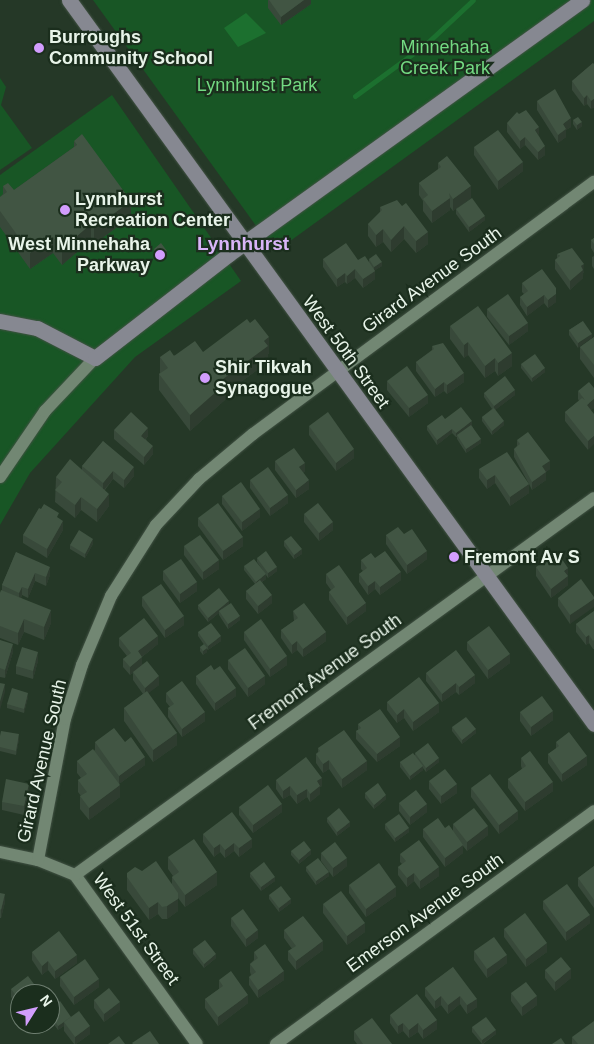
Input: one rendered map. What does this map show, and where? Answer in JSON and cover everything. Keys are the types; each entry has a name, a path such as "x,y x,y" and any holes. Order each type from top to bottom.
{"main road":[{"name":"West 50th Street","path":"69,0 594,724"},
{"path":"0,321 37,328 95,358 244,243 582,0"}],"street":[{"name":"Girard Avenue South","path":"38,860 65,719 82,665 125,570 156,525 199,479 253,434 594,182"},
{"path":"0,477 45,411 95,358"},
{"name":"Fremont Avenue South","path":"76,875 594,498"},
{"name":"Emerson Avenue South","path":"276,1044 594,811"},
{"name":"West 51st Street","path":"0,852 38,860 76,875 197,1044"}],"green space":[{"path":"93,0 594,0 594,21 275,252"},
{"path":"0,78 6,87 1,105 32,148 0,170"},
{"path":"112,95 241,281 135,357 30,473 0,525 0,175"}],"shaded area":[{"path":"246,13 266,33 238,47 224,28"}],"building":[{"path":"269,0 304,0 281,17"},
{"path":"593,63 594,99 591,101 587,95 584,98 572,81"},
{"path":"555,89 571,118 563,124 566,129 558,135 537,101"},
{"path":"526,110 539,127 535,130 545,146 538,152 525,137 520,141 507,123 517,112 519,114"},
{"path":"578,117 582,122 577,125 573,120"},
{"path":"498,130 523,162 498,181 474,147"},
{"name":"Lynnhurst Recreation Center","path":"82,134 131,201 94,228 91,224 62,249 53,237 30,253 0,211 0,197 7,192 3,186 8,183 14,190 77,145 74,141"},
{"path":"447,156 471,186 453,199 449,193 450,198 432,211 423,199 428,195 419,183 441,167 438,163"},
{"path":"472,198 485,216 469,227 456,209"},
{"path":"397,200 402,206 406,203 428,232 416,241 404,226 391,240 383,229 376,235 368,224 382,210 380,207"},
{"path":"161,243 167,251 159,257 154,249"},
{"path":"346,243 358,260 365,256 375,271 363,279 355,269 347,276 345,273 337,279 323,259"},
{"path":"572,248 584,264 581,266 583,270 570,281 555,260 560,256 557,254"},
{"path":"376,254 382,262 374,267 369,259"},
{"path":"542,269 556,288 556,294 548,300 544,295 527,307 520,297 528,291 522,283"},
{"path":"508,294 528,323 509,336 487,309"},
{"path":"478,306 512,353 498,363 495,358 485,366 468,342 464,345 450,326"},
{"name":"Shir Tikvah Synagogue","path":"247,319 250,323 255,319 269,337 264,341 268,346 223,379 226,383 190,415 159,374 168,368 160,357 170,350 174,356 195,341 203,352"},
{"path":"583,321 592,334 578,343 569,330"},
{"path":"594,337 594,365 580,347"},
{"path":"443,343 464,373 447,385 444,382 435,389 416,362 434,349 432,346"},
{"path":"535,354 545,368 532,378 521,364"},
{"path":"407,366 428,395 409,408 387,381"},
{"path":"505,376 515,390 494,406 484,393"},
{"path":"589,382 594,388 594,399 587,405 594,414 594,436 588,441 565,412 582,398 585,400 578,391"},
{"path":"461,407 472,421 456,433 452,429 437,440 427,426 442,415 445,419"},
{"path":"494,408 504,421 492,431 482,417"},
{"path":"131,412 148,428 141,436 153,446 144,457 114,430"},
{"path":"328,412 354,449 336,463 309,426"},
{"path":"471,425 481,439 466,449 457,435"},
{"path":"528,432 550,461 542,466 546,472 532,482 514,449 520,444 517,440"},
{"path":"103,441 134,467 124,480 113,471 103,483 82,466"},
{"path":"294,448 305,463 299,467 309,480 296,490 275,461"},
{"path":"507,452 529,484 510,497 495,475 487,480 479,469"},
{"path":"70,459 109,494 97,509 81,497 75,505 55,490 62,482 56,477"},
{"path":"268,467 288,495 270,508 250,480"},
{"path":"241,482 260,509 242,522 222,496"},
{"path":"218,503 243,537 223,551 198,518"},
{"path":"318,503 333,522 319,533 304,514"},
{"path":"44,504 59,513 57,517 63,521 47,549 23,535 39,508 41,509"},
{"path":"398,527 404,534 412,529 427,551 407,565 386,535"},
{"path":"79,530 93,539 85,554 70,545"},
{"path":"200,535 219,560 203,572 184,546"},
{"path":"291,536 302,549 294,555 284,541"},
{"path":"266,551 277,567 268,573 257,558"},
{"path":"385,551 401,572 380,587 375,581 368,586 359,574 367,568 361,560 371,553 375,558"},
{"path":"16,552 50,567 46,577 35,573 28,589 22,587 19,593 2,585"},
{"path":"557,552 568,568 564,571 568,576 551,589 536,567"},
{"path":"181,559 197,582 180,594 163,571"},
{"path":"254,559 266,574 256,582 244,566"},
{"path":"339,565 366,603 347,617 329,592 335,587 326,574"},
{"path":"581,579 594,599 570,615 558,598"},
{"path":"260,580 272,595 258,606 246,591"},
{"path":"161,584 184,616 165,630 142,597"},
{"path":"219,588 229,601 208,618 198,605"},
{"path":"1,590 51,610 44,627 24,619 18,633 0,626"},
{"path":"231,603 240,616 228,624 219,611"},
{"path":"304,603 326,632 303,649 297,641 292,645 281,630 298,618 293,611"},
{"path":"594,611 593,641 589,635 586,637 576,624"},
{"path":"144,618 158,636 138,651 142,657 130,667 123,659 131,653 119,638"},
{"path":"261,619 287,656 270,669 244,632"},
{"path":"211,623 221,636 208,646 198,632"},
{"path":"489,626 510,654 488,670 467,642"},
{"path":"0,640 13,644 5,670 0,668"},
{"path":"204,644 207,648 203,651 200,647"},
{"path":"22,647 38,652 33,671 16,666"},
{"path":"245,648 265,676 248,688 228,660"},
{"path":"456,650 475,675 459,687 456,683 442,694 426,673"},
{"path":"147,661 159,676 145,688 133,672"},
{"path":"211,665 214,670 220,666 236,688 215,703 196,676"},
{"path":"419,677 439,703 413,722 404,709 397,715 387,702"},
{"path":"182,681 205,712 182,729 168,708 174,704 166,693"},
{"path":"0,683 5,684 0,702"},
{"path":"12,688 28,693 24,709 7,704"},
{"path":"147,691 177,733 153,750 124,708"},
{"path":"542,696 553,711 531,727 520,712"},
{"path":"380,709 400,737 377,754 356,731 361,728 358,724"},
{"path":"466,717 476,729 462,740 452,727"},
{"path":"114,728 125,742 131,737 145,757 119,776 95,742"},
{"path":"344,730 367,761 342,779 329,760 323,764 316,754 320,751 318,748"},
{"path":"1,731 19,734 16,751 0,747"},
{"path":"569,732 587,756 562,774 548,754 559,746 556,742"},
{"path":"428,743 439,758 426,768 415,753"},
{"path":"93,749 120,785 89,808 80,796 87,792 78,780 87,774 77,761"},
{"path":"530,751 553,782 525,802 508,779 526,766 521,758"},
{"path":"413,753 423,766 410,776 400,762"},
{"path":"306,757 322,778 317,781 320,786 310,794 307,789 297,795 290,786 283,791 276,780"},
{"path":"445,769 457,784 441,796 429,781"},
{"path":"490,774 518,811 499,825 471,788"},
{"path":"6,779 29,784 24,806 2,802"},
{"path":"378,783 386,795 374,805 365,793"},
{"path":"268,785 282,804 253,825 239,807"},
{"path":"416,790 427,804 410,817 399,803"},
{"path":"339,808 350,822 337,832 327,818"},
{"path":"474,808 488,826 467,842 453,824"},
{"path":"232,812 252,839 239,848 234,843 225,850 220,844 214,848 203,834"},
{"path":"399,814 409,828 395,838 385,824"},
{"path":"438,818 445,828 449,825 463,845 445,858 423,829"},
{"path":"194,839 217,872 185,895 172,877 179,872 168,857"},
{"path":"419,840 439,867 420,881 414,873 407,878 398,867 406,861 400,854"},
{"path":"304,841 311,850 299,860 291,851"},
{"path":"335,842 347,858 333,868 321,853"},
{"path":"318,858 329,872 316,881 306,867"},
{"path":"156,861 178,893 178,899 167,906 162,907 158,902 149,908 127,877 127,873 135,867 142,871"},
{"path":"264,862 275,877 261,887 250,873"},
{"path":"379,863 396,887 366,909 349,885"},
{"path":"594,866 594,900 578,878"},
{"path":"567,884 590,915 566,932 543,901"},
{"path":"281,886 291,899 279,908 269,895"},
{"path":"341,891 365,923 347,936 323,904"},
{"path":"0,893 5,894 1,910 0,909"},
{"path":"243,909 258,930 246,939 231,918"},
{"path":"525,913 547,943 526,959 504,929"},
{"path":"303,916 323,941 296,961 288,951 296,946 284,930"},
{"path":"59,931 77,955 55,971 48,961 42,966 32,952"},
{"path":"494,937 507,955 487,969 474,951"},
{"path":"205,940 216,954 204,964 193,949"},
{"path":"265,944 284,971 258,990 249,977 256,972 250,964 258,958 254,952"},
{"path":"561,957 571,969 555,982 545,970"},
{"path":"85,959 99,979 74,997 60,977"},
{"path":"453,967 477,999 467,1005 460,996 448,1005 441,996 435,1001 425,988"},
{"path":"231,971 248,995 218,1017 205,999 223,986 219,980"},
{"path":"28,976 34,984 18,984"},
{"path":"526,982 537,996 522,1007 511,993"},
{"path":"109,988 120,1002 104,1014 94,1000"},
{"path":"417,994 437,1020 423,1030 418,1023 409,1030 403,1023 398,1026 390,1015"},
{"path":"60,1001 71,1017 60,1025"},
{"path":"79,1011 90,1026 75,1037 64,1022"},
{"path":"486,1017 496,1030 482,1040 472,1027"},
{"path":"372,1018 392,1044 363,1044 354,1031"},
{"path":"594,1021 594,1044 578,1044 572,1037"},
{"path":"150,1031 159,1044 132,1043"},
{"path":"119,1036 125,1044 108,1044"},
{"path":"561,1038 565,1044 552,1044"}],"waterway":[{"path":"355,96 426,44 473,0"}],"place":[{"name":"Burroughs Community School","path":"39,48"},
{"name":"Lynnhurst Recreation Center","path":"65,210"},
{"name":"West Minnehaha Parkway","path":"160,255"},
{"name":"Shir Tikvah Synagogue","path":"205,378"},
{"name":"Fremont Av S","path":"454,557"}],"district":[{"name":"Lynnhurst","path":"243,244"}],"park label":[{"name":"Minnehaha Creek Park","path":"445,58"},
{"name":"Lynnhurst Park","path":"257,85"}]}
